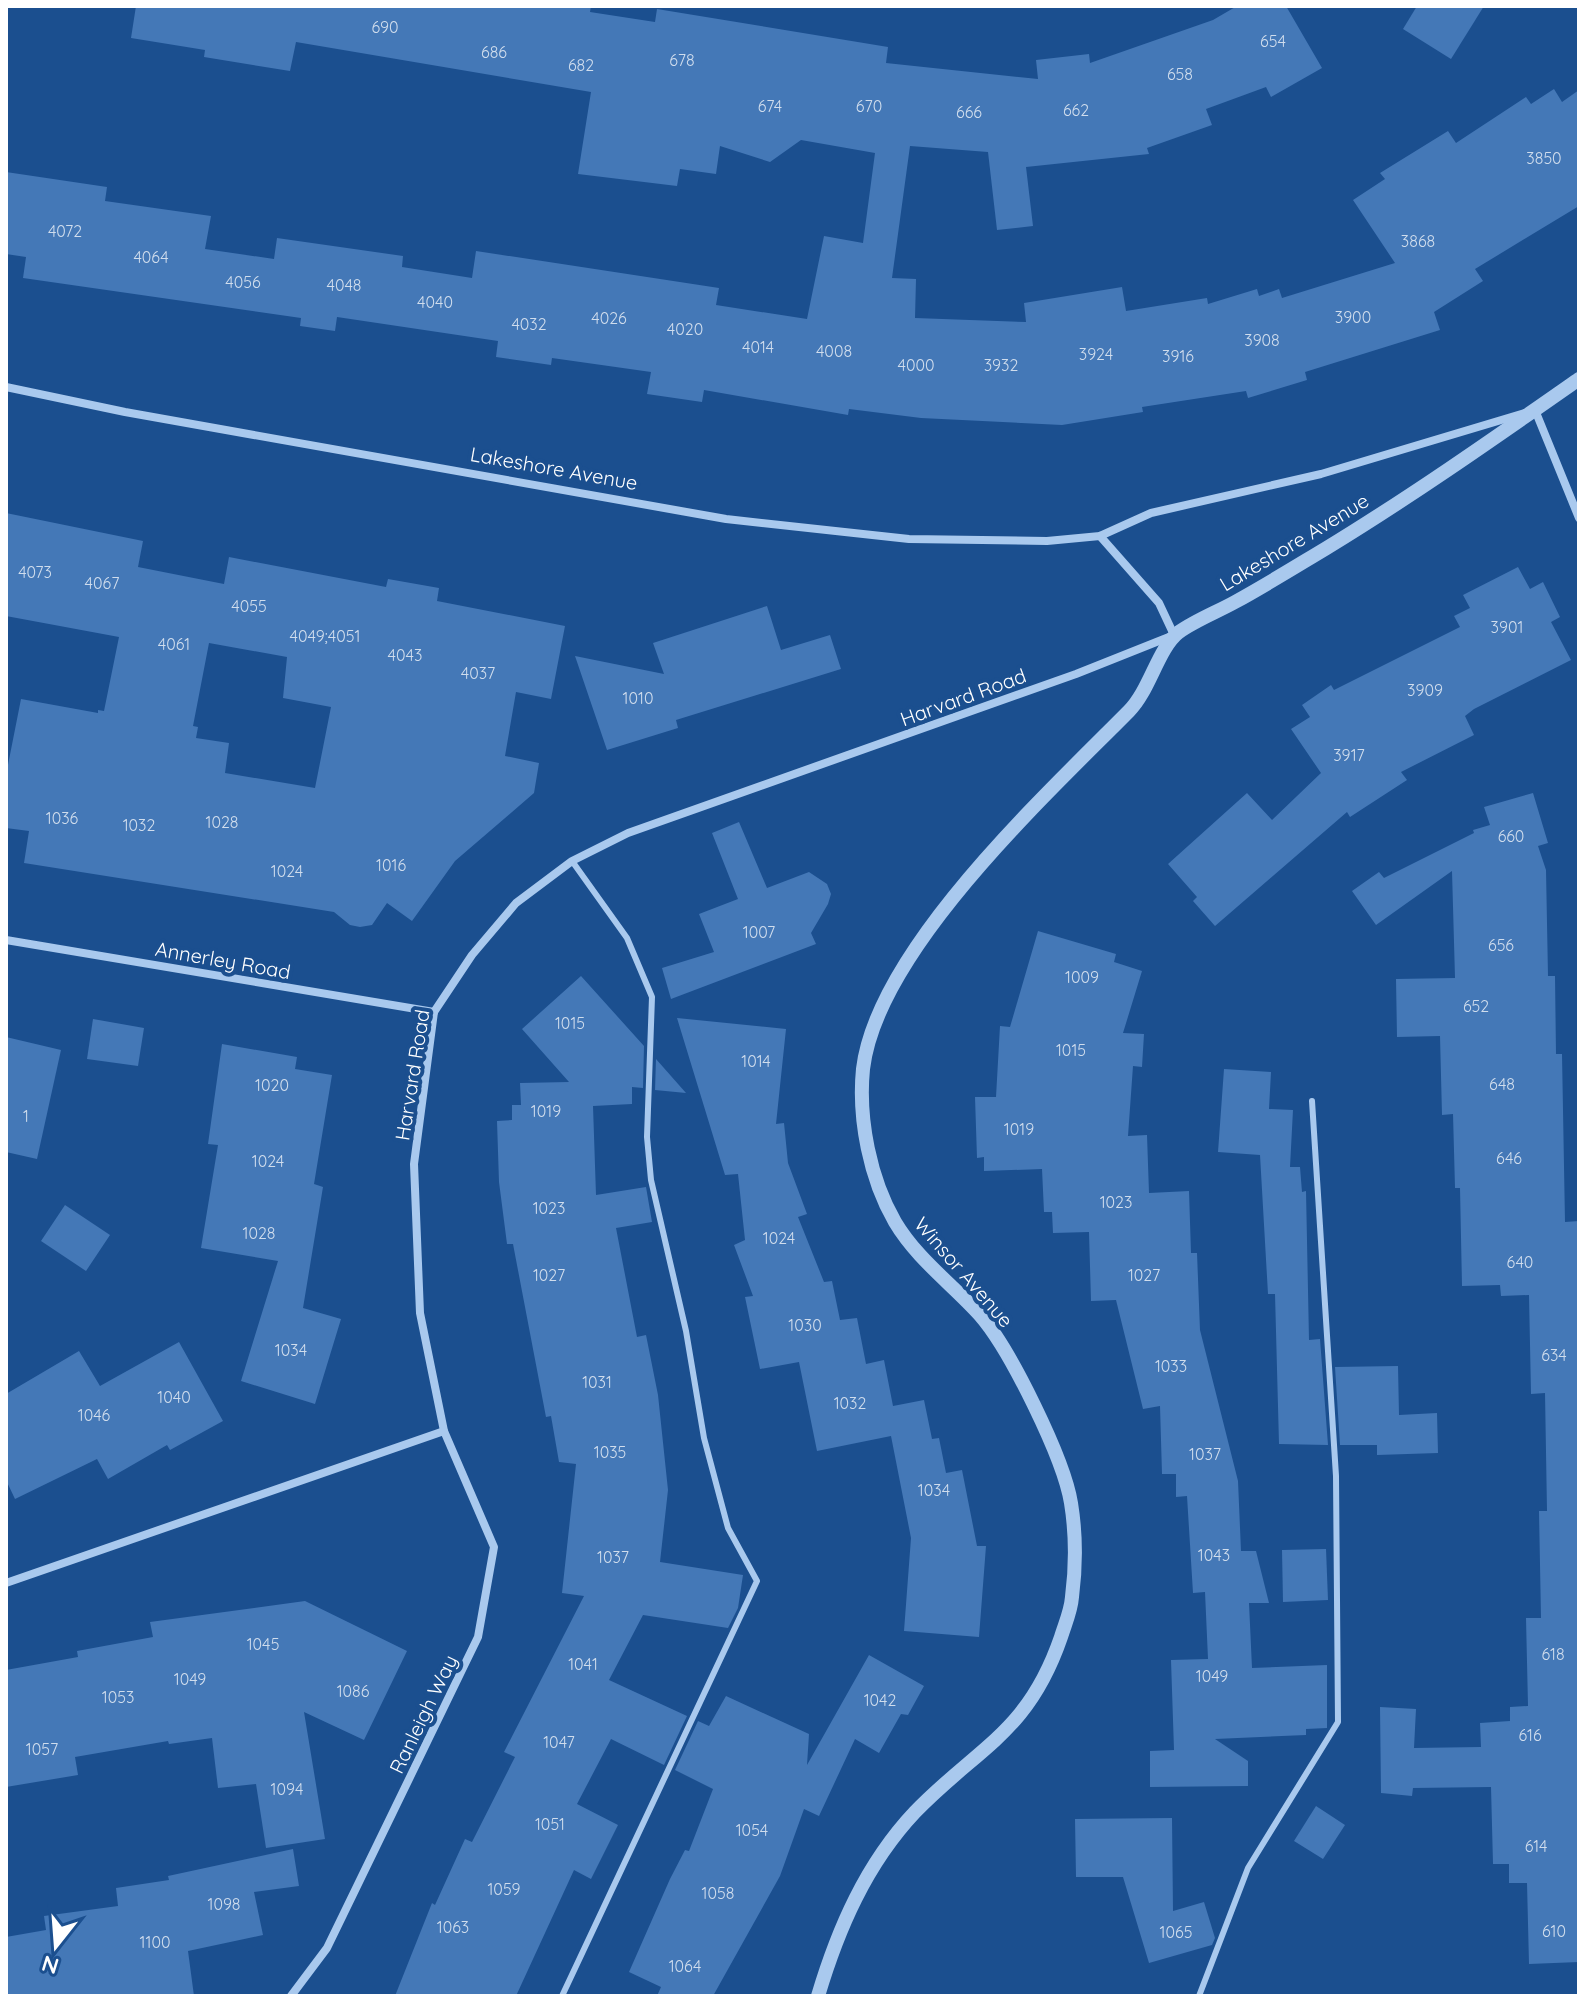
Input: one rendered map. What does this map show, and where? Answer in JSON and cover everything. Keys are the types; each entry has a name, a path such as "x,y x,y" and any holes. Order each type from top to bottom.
{"street":[{"name":"Lakeshore Avenue","path":"1174,635 1340,540 1579,379"},
{"name":"Lakeshore Avenue","path":"6,387 125,412 726,519 909,539 1047,541 1100,536 1151,513 1321,474 1535,410"},
{"path":"1535,410 1579,518"},
{"path":"1100,536 1159,603 1174,635"},
{"name":"Harvard Road","path":"444,1431 420,1313 414,1164 434,1012 472,955 516,903 572,861 628,833 1076,674 1174,635"},
{"name":"Winsor Avenue","path":"818,1996 831,1952 853,1902 882,1854 916,1811 1003,1735 1033,1701 1054,1656 1072,1604 1076,1549 1070,1497 1012,1361 982,1317 927,1264 896,1224 875,1180 866,1129 863,1069 877,1020 901,971 948,905 1006,837 1141,699 1174,635"},
{"name":"Annerley Road","path":"6,940 434,1012"},
{"path":"6,1583 444,1431"},
{"name":"Ranleigh Way","path":"291,1996 327,1948 478,1637 494,1547 444,1431"}],"lane":[{"path":"562,1996 757,1581 728,1528 704,1438 686,1331 651,1180 647,1137 652,997 627,938 572,861"},
{"path":"1199,1996 1248,1868 1338,1722 1336,1476 1322,1203 1312,1101"}],"building":[{"path":"136,6 591,6 590,12 655,22 657,9 888,47 886,63 1038,79 1036,60 1089,54 1090,63 1213,20 1237,6 1286,6 1322,68 1271,97 1266,87 1206,109 1212,125 1147,148 1149,154 1026,167 1033,226 997,230 988,152 910,146 892,278 916,279 915,318 1026,322 1024,303 1122,287 1126,311 1207,298 1208,304 1257,289 1259,296 1279,289 1282,298 1395,263 1353,200 1385,179 1380,173 1448,131 1456,143 1526,97 1531,104 1554,89 1562,102 1579,90 1579,206 1475,269 1483,281 1434,312 1440,330 1305,372 1307,380 1248,398 1246,391 1142,407 1143,412 1062,425 921,418 849,409 848,415 704,390 702,402 647,394 651,372 552,358 551,365 496,357 498,341 337,317 335,331 300,326 301,318 23,278 26,257 6,254 6,172 107,187 105,201 211,216 205,249 274,259 277,238 403,256 402,267 472,278 476,251 719,288 716,305 807,319 824,236 863,243 875,153 801,140 770,162 720,146 716,174 680,169 677,186 578,174 591,92 296,42 290,71 204,57 205,50 131,38"},
{"path":"1417,6 1484,6 1451,59 1403,29"},
{"path":"6,513 143,541 138,567 224,584 229,557 386,587 388,579 439,588 437,601 565,626 551,699 516,692 505,756 539,763 534,793 455,861 412,921 387,903 372,925 360,927 350,925 334,912 24,863 29,831 6,828 6,775 21,699 98,713 98,710 104,711 119,637 6,616","holes":["209,643 287,657 283,698 331,707 315,788 225,773 229,743 196,738 198,727 193,726"]},
{"path":"1518,567 1530,589 1543,582 1560,617 1551,622 1571,660 1474,709 1465,716 1474,735 1401,772 1407,780 1350,817 1347,812 1215,926 1193,901 1197,897 1168,864 1247,793 1272,820 1321,773 1291,729 1310,717 1302,705 1331,685 1334,690 1460,627 1454,616 1470,608 1463,595"},
{"path":"767,606 781,650 830,635 841,669 676,720 678,728 607,750 575,656 664,674 653,643"},
{"path":"1533,793 1548,843 1538,846 1546,870 1548,976 1555,976 1556,1054 1562,1054 1565,1222 1579,1221 1579,1962 1529,1964 1527,1883 1509,1883 1509,1864 1493,1864 1491,1787 1413,1788 1412,1796 1381,1793 1380,1707 1416,1709 1414,1748 1481,1747 1480,1723 1510,1721 1510,1707 1528,1706 1526,1618 1541,1618 1539,1511 1547,1511 1545,1393 1531,1394 1529,1295 1501,1296 1500,1285 1462,1286 1460,1188 1455,1188 1453,1114 1442,1115 1440,1036 1397,1037 1396,979 1455,978 1452,871 1376,925 1352,891 1379,872 1384,878 1474,833 1473,830 1490,825 1484,807"},
{"path":"739,822 767,888 809,872 827,884 831,894 828,904 811,933 816,944 671,999 662,968 714,952 699,914 738,899 712,833"},
{"path":"1038,931 1116,954 1114,962 1142,971 1123,1033 1144,1034 1142,1067 1133,1066 1128,1136 1147,1135 1149,1193 1189,1191 1191,1253 1197,1253 1200,1330 1238,1481 1241,1551 1256,1551 1269,1603 1249,1603 1252,1668 1327,1665 1327,1728 1306,1729 1306,1735 1215,1739 1248,1761 1248,1786 1150,1787 1150,1751 1174,1750 1171,1660 1208,1659 1205,1592 1193,1593 1187,1496 1176,1497 1176,1474 1162,1474 1160,1406 1143,1409 1116,1300 1091,1301 1089,1232 1053,1233 1052,1212 1044,1212 1042,1169 984,1171 984,1157 977,1158 975,1097 996,1097 1000,1026 1010,1027"},
{"path":"581,976 644,1046 643,1088 632,1087 632,1104 593,1106 596,1195 646,1187 652,1222 616,1228 637,1337 646,1335 658,1395 668,1490 660,1562 743,1575 738,1608 728,1628 643,1615 609,1680 687,1716 664,1765 611,1739 577,1804 618,1825 591,1879 574,1870 516,1996 395,1996 432,1903 435,1905 465,1839 472,1842 515,1757 504,1752 584,1596 562,1593 576,1464 559,1462 551,1416 546,1417 513,1244 507,1244 499,1182 497,1121 512,1120 512,1105 521,1105 520,1083 569,1082 522,1029"},
{"path":"677,1018 786,1029 776,1124 784,1123 788,1163 807,1214 798,1217 824,1282 832,1281 840,1320 857,1318 866,1364 884,1360 893,1406 924,1400 932,1439 939,1438 946,1473 962,1470 977,1546 986,1546 979,1637 904,1631 911,1538 891,1436 817,1451 799,1362 760,1369 745,1297 753,1296 734,1245 745,1240 738,1174 725,1175"},
{"path":"93,1019 144,1028 138,1066 87,1059"},
{"path":"6,1037 61,1050 37,1159 6,1152"},
{"path":"222,1044 297,1057 295,1069 332,1075 314,1184 323,1187 303,1308 341,1319 315,1404 241,1381 278,1261 201,1248 218,1145 208,1144"},
{"path":"656,1059 686,1093 655,1090"},
{"path":"1224,1069 1271,1072 1269,1109 1293,1110 1290,1167 1300,1167 1302,1192 1306,1191 1309,1340 1320,1339 1328,1445 1279,1444 1275,1294 1268,1294 1260,1155 1218,1152"},
{"path":"65,1205 110,1235 86,1271 41,1241"},
{"path":"179,1342 223,1421 170,1450 167,1445 108,1479 97,1459 15,1499 6,1480 6,1394 79,1351 100,1386"},
{"path":"1398,1366 1399,1415 1437,1413 1438,1453 1377,1455 1377,1445 1340,1445 1335,1367"},
{"path":"1326,1549 1328,1600 1283,1602 1282,1550"},
{"path":"305,1601 407,1651 364,1740 304,1712 325,1839 266,1848 256,1784 218,1788 212,1738 169,1744 168,1741 75,1757 78,1775 6,1787 6,1670 78,1657 77,1651 153,1637 150,1622"},
{"path":"869,1655 924,1686 908,1715 901,1714 879,1753 855,1739 819,1816 804,1809 780,1876 713,1996 657,1996 661,1987 629,1972 670,1879 685,1850 689,1851 713,1789 675,1770 698,1721 709,1726 726,1696 809,1734 807,1765"},
{"path":"1316,1806 1345,1825 1323,1859 1294,1841"},
{"path":"1172,1818 1173,1911 1204,1902 1215,1938 1212,1945 1149,1963 1123,1877 1076,1877 1075,1819"},
{"path":"293,1849 299,1886 254,1892 263,1935 188,1951 194,1996 6,1996 6,1937 46,1930 44,1916 118,1906 116,1888 169,1880 168,1876"}]}
